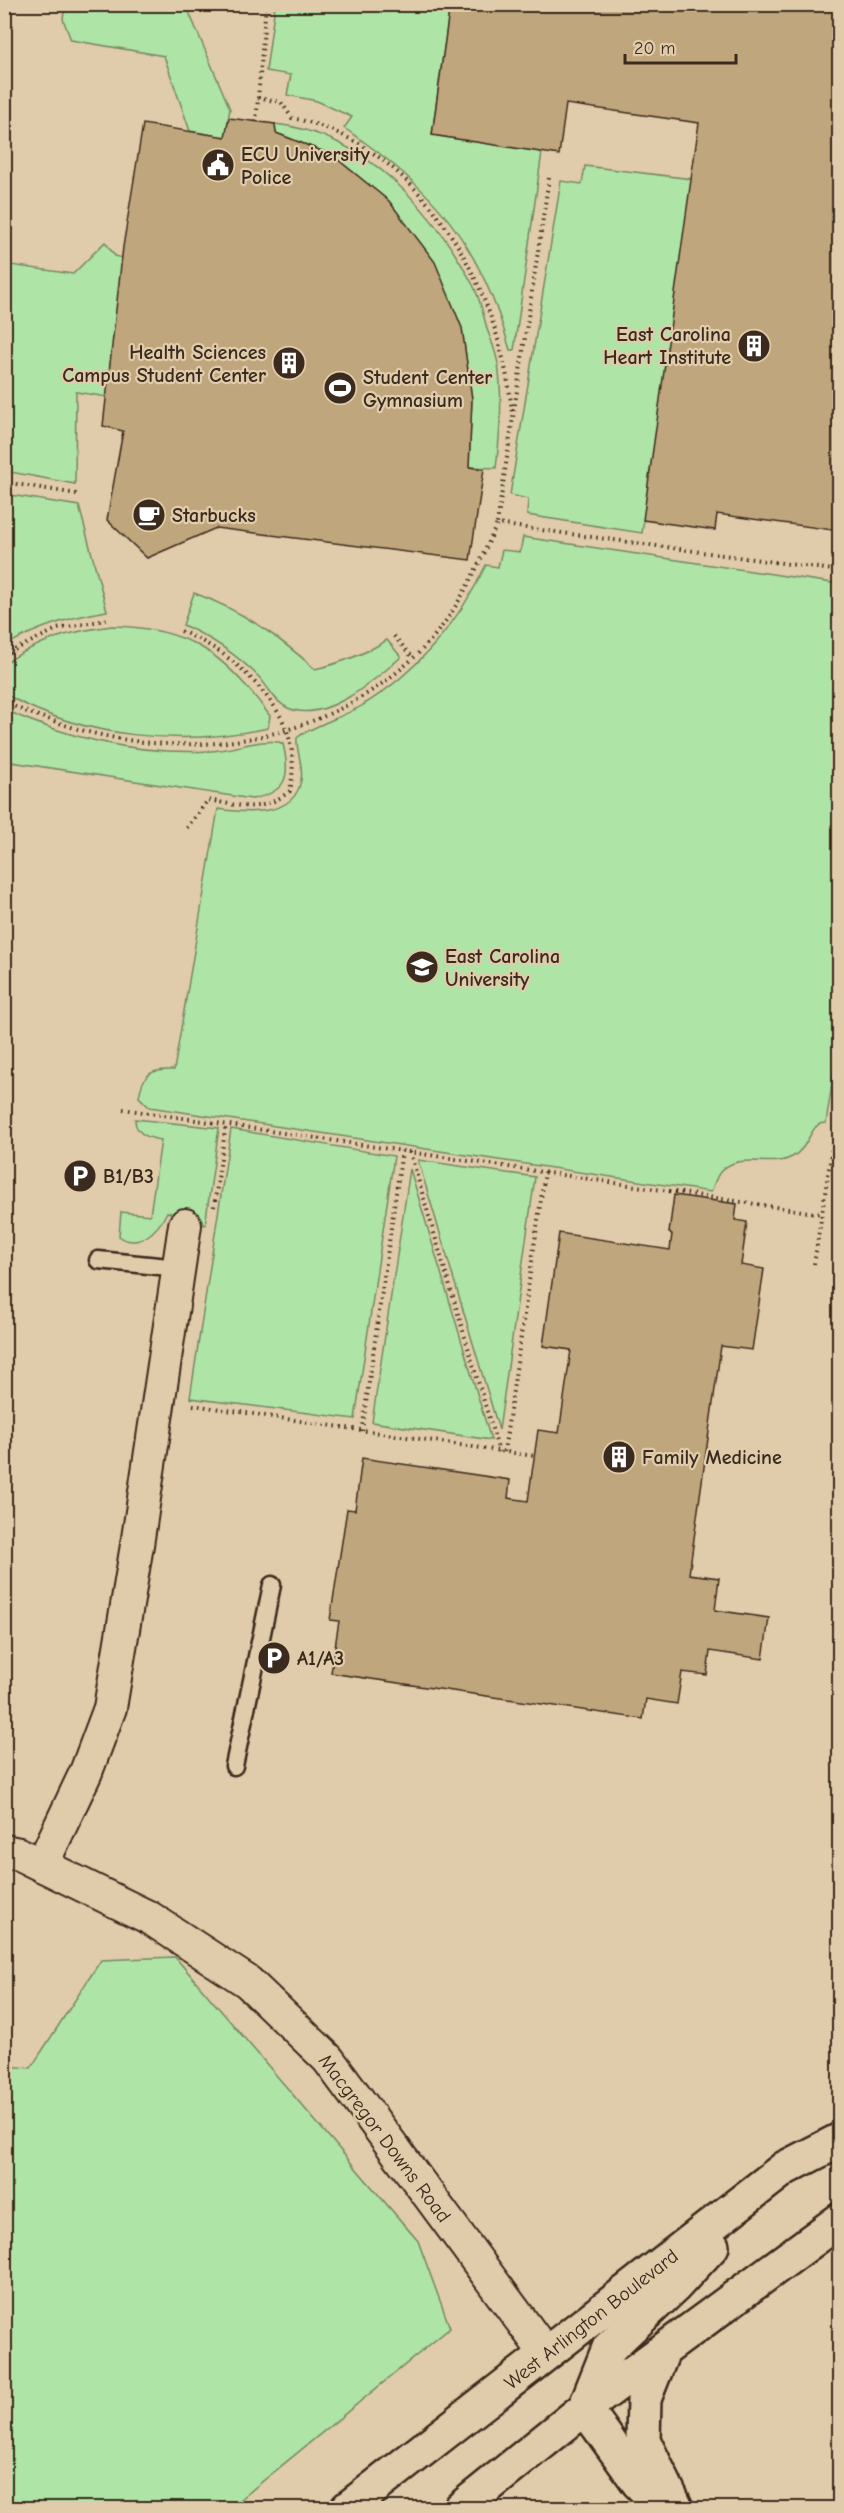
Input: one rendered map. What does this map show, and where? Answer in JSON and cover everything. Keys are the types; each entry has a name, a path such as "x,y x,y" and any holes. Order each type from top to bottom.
{"main road":[{"name":"West Arlington Boulevard","path":"348,2508 785,2168 840,2140"},
{"path":"585,2408 609,2348 674,2287 785,2168"},
{"path":"461,2508 585,2408 840,2220"},
{"path":"663,2351 644,2399 643,2440 676,2508"},
{"path":"585,2408 638,2482 664,2508"}],"street":[{"path":"42,1865 86,1772 110,1708 185,1225"},
{"name":"Macgregor Downs Road","path":"4,1851 19,1854 150,1918 248,1982 328,2059 546,2354"}],"lane":[{"path":"98,1260 179,1268"},
{"path":"234,1766 272,1585"}],"path":[{"path":"256,122 266,4"},
{"path":"258,98 281,102 291,118 311,122 359,146 384,163 417,191 447,226 476,278 494,322 508,376 513,418"},
{"path":"4,701 80,731 146,743 190,746 239,741 287,731 318,719 367,694 413,658 447,621 468,588 497,524 549,178"},
{"path":"4,482 77,494"},
{"path":"497,524 840,571"},
{"path":"4,655 57,629 110,619"},
{"path":"181,631 212,646 238,666 278,713 287,731 293,772 290,791 276,801 260,807 208,800 186,829"},
{"path":"394,636 413,658"},
{"path":"814,1264 840,1098"},
{"path":"123,1109 822,1214"},
{"path":"362,1431 402,1151"},
{"path":"410,1152 502,1452"},
{"path":"502,1452 545,1172"},
{"path":"159,1400 534,1456"}],"green space":[{"path":"65,5 186,5 230,109 225,137 190,131 164,56 71,40 63,19"},
{"path":"275,5 450,5 432,134 542,152 514,350 510,350 484,279 468,249 450,222 428,197 376,150 344,128 352,117 317,101 287,95 291,75 266,71"},
{"path":"275,124 308,131 338,143 367,159 417,203 457,257 478,295 498,364 500,416 496,468 469,467 472,399 462,328 332,155 276,133"},
{"path":"585,166 692,179 642,533 527,515 528,499 510,495 561,181 582,184"},
{"path":"105,242 115,256 123,258 107,397 76,392 75,484 5,471 4,264 73,274"},
{"path":"4,494 79,506 107,611 54,624 29,633 5,646"},
{"path":"523,537 839,584 840,1032 826,1123 816,1126 803,1147 792,1157 774,1161 737,1162 729,1165 719,1173 711,1192 149,1107 139,1097 146,1077 160,1070 174,1070 218,809 255,812 279,807 289,801 297,792 301,780 302,769 297,738 363,705 383,692 419,661 435,644 463,606 486,565 498,567 502,550 520,552"},
{"path":"194,593 228,607 258,625 315,669 352,658 387,640 401,657 363,688 332,706 300,711 286,707 241,661 214,641 183,625"},
{"path":"112,626 163,632 203,648 238,676 254,695 270,716 268,728 201,737 133,735 66,721 5,694 5,663 44,642 82,631"},
{"path":"5,710 80,737 131,747 184,752 228,749 271,741 279,742 283,744 286,774 284,781 273,792 252,799 5,761"},
{"path":"135,1119 219,1128 205,1225 167,1212 148,1236 134,1241 119,1236 121,1212 150,1215 161,1140 140,1132"},
{"path":"231,1129 394,1156 355,1419 190,1398"},
{"path":"418,1160 535,1177 499,1430"},
{"path":"410,1169 491,1440 372,1422"},
{"path":"175,1957 418,2241 450,2328 230,2508 5,2508 5,2066 31,2068 101,1960"}],"building":[{"name":"East Carolina Heart Institute","path":"450,4 840,4 840,531 717,514 715,530 643,520 699,123 566,104 559,155 432,135"},
{"name":"Health Sciences Campus Student Center","path":"229,118 275,124 276,133 332,155 389,201 435,262 462,328 472,399 469,467 484,469 470,560 216,528 147,558 107,520 123,431 103,426 123,247 143,124 225,137"},
{"name":"Family Medicine","path":"674,1195 737,1204 735,1220 747,1222 741,1265 764,1269 752,1350 721,1346 689,1574 719,1578 715,1610 769,1618 763,1659 710,1651 707,1675 682,1672 677,1704 646,1699 643,1719 331,1673 339,1621 330,1620 347,1509 355,1510 362,1458 510,1480 508,1498 528,1501 538,1430 559,1433 571,1350 543,1346 559,1233 670,1250 672,1234 669,1233"}],"place":[{"name":"ECU University Police","path":"218,165"},
{"name":"East Carolina Heart Institute","path":"754,346"},
{"name":"Health Sciences Campus Student Center","path":"289,363"},
{"name":"Student Center Gymnasium","path":"340,388"},
{"name":"Starbucks","path":"149,515"},
{"name":"East Carolina University","path":"422,967"},
{"name":"B1/B3","path":"80,1176"},
{"name":"Family Medicine","path":"619,1457"},
{"name":"A1/A3","path":"274,1658"}]}
